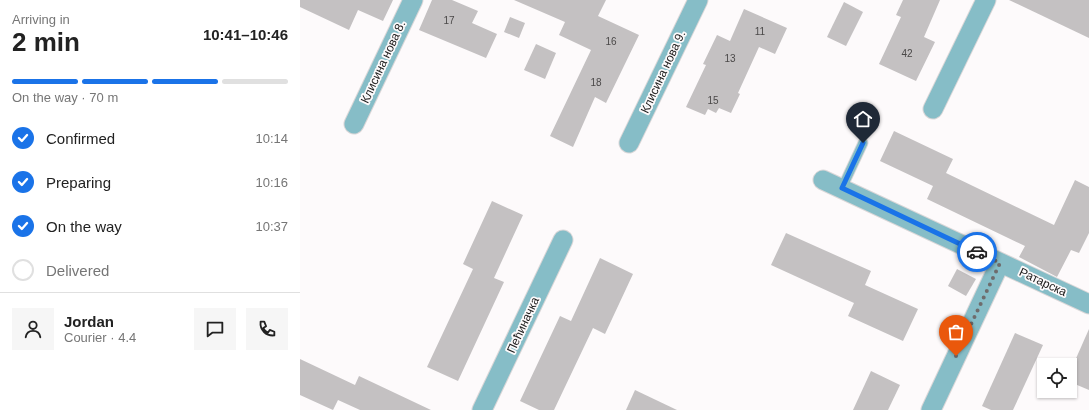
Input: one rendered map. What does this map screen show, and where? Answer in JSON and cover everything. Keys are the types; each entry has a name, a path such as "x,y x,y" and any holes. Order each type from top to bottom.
{"street":[{"name":"Клисина нова 8.","path":"354,124 413,0"},
{"name":"Клисина нова 9.","path":"629,143 698,0"},
{"path":"933,109 986,0"},
{"name":"Ратарска","path":"823,180 1089,304"},
{"name":"Пећиначка","path":"482,410 564,240"},
{"path":"931,410 1000,263"}],"lane":[{"path":"842,188 863,143"}],"building":[{"path":"300,0 393,0 383,21 358,10 349,30 300,7"},
{"path":"432,0 452,0 478,11 472,23 497,34 486,58 419,30"},
{"path":"514,0 606,0 598,16 639,35 606,103 595,97 573,147 550,136 591,50 559,35 565,22"},
{"path":"903,0 940,0 924,37 935,42 916,81 879,64 901,17 896,15"},
{"path":"1009,0 1089,0 1089,38"},
{"path":"844,2 863,12 846,46 827,37"},
{"path":"744,9 787,28 775,54 759,47 738,93 740,94 731,113 719,108 716,113 708,109 705,115 686,107 706,65 703,64 717,35 730,41"},
{"path":"510,17 525,23 519,38 504,32"},
{"path":"536,44 556,53 545,79 524,70"},
{"path":"894,131 953,159 946,173 1054,225 1075,180 1089,187 1089,233 1079,253 1071,250 1057,277 1019,257 1025,246 927,199 933,186 880,161"},
{"path":"492,201 523,215 494,278 504,282 458,381 427,367 473,269 463,264"},
{"path":"786,233 871,271 865,285 918,309 903,341 848,316 854,303 771,265"},
{"path":"600,258 633,274 605,334 593,328 554,410 539,410 520,401 560,316 571,321"},
{"path":"957,269 976,279 966,296 948,286"},
{"path":"1089,329 1089,390 1077,385 1076,358"},
{"path":"1015,333 1043,345 1013,410 991,410 982,406"},
{"path":"300,359 355,385 359,376 431,410 360,410 338,400 333,410 300,395"},
{"path":"871,371 900,385 888,410 853,410"},
{"path":"635,390 677,410 626,410"}],"way so far":[{"path":"956,356 1000,263 977,252"}],"route":[{"path":"863,143 842,188 977,252"}]}
